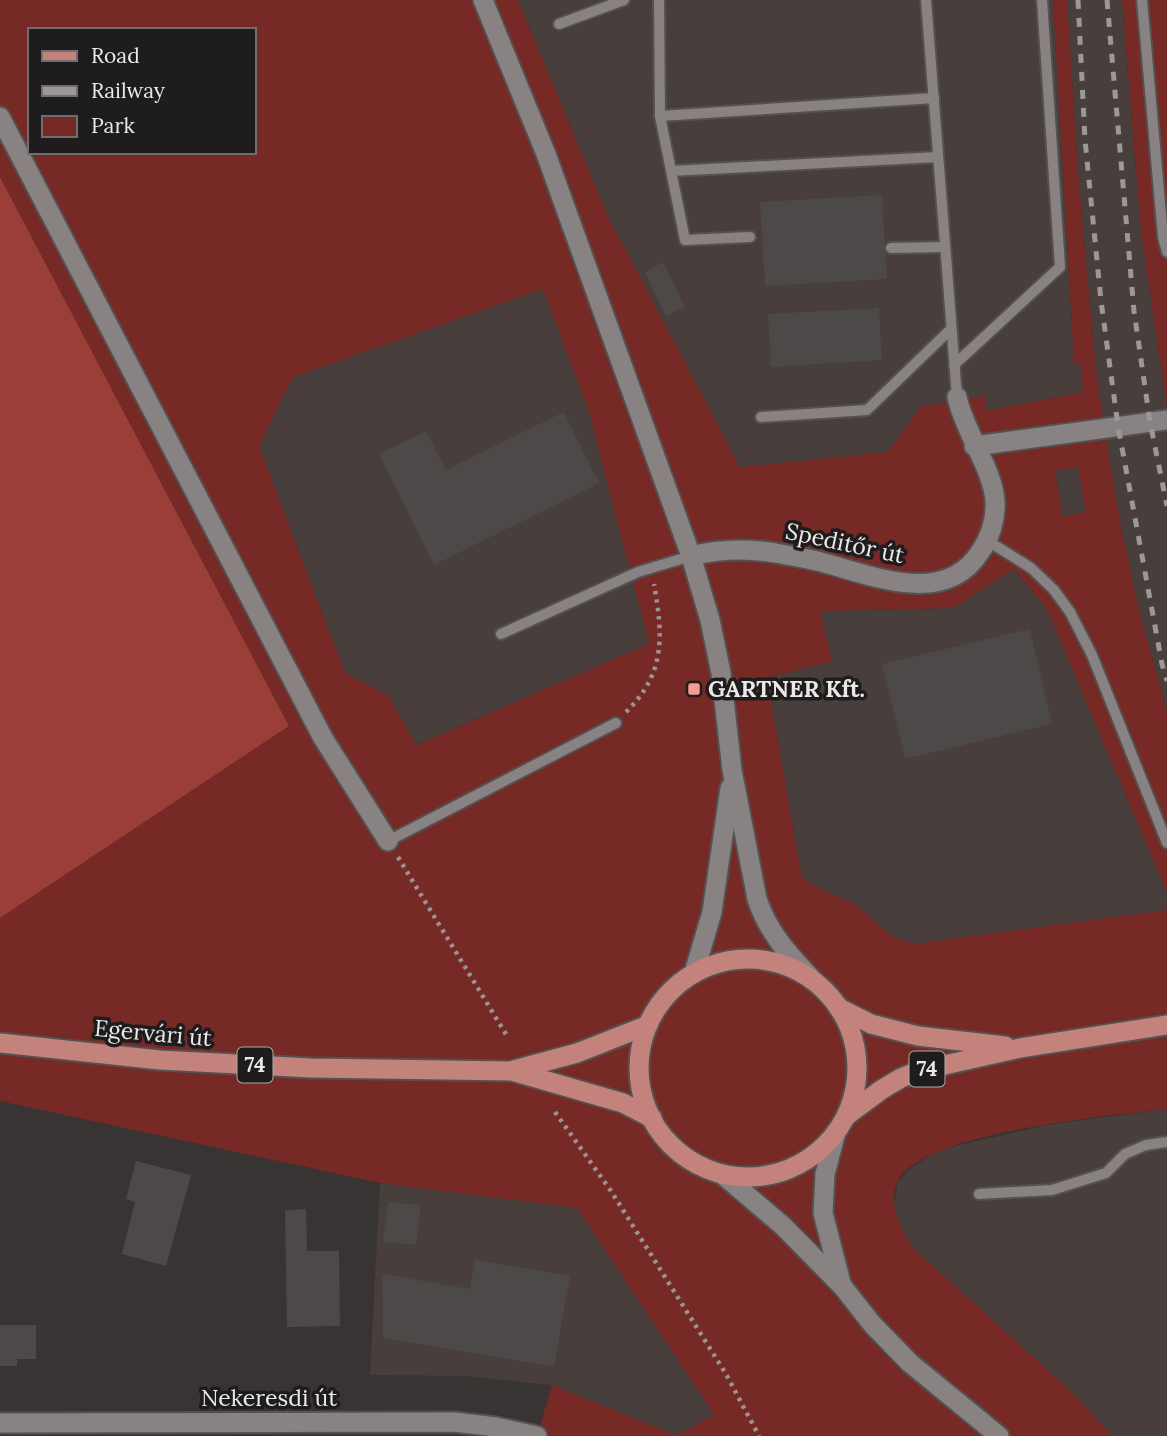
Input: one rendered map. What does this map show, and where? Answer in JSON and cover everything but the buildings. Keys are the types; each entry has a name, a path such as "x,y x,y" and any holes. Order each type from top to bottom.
{"main road":[{"name":"74","path":"841,1124 854,1095 857,1059 854,1041 839,1008 827,992 812,979 791,968 769,961 746,959 723,962 694,973 670,992 648,1025 641,1048 639,1072 643,1096 662,1134 688,1159 722,1174 756,1177 792,1167 816,1153 841,1124 901,1077 1020,1048 1167,1025"},
{"name":"74","path":"839,1008 871,1024 918,1036 1020,1048"},
{"name":"Egervári út","path":"512,1071 577,1053 648,1025"},
{"name":"Egervári út","path":"0,1043 160,1060 283,1067 512,1071 623,1103 652,1118"}],"street":[{"path":"484,0 546,154 691,556 710,620 721,673 732,769 757,899 763,917 780,945 812,979"},
{"path":"0,117 323,738 388,841"},
{"name":"Speditőr út","path":"691,556 719,549 747,549 828,564 868,577 908,583 948,579 963,571 988,541 996,504 993,487 974,446 957,397"},
{"path":"974,446 1167,420"},
{"path":"694,973 712,912 732,769"},
{"path":"841,1124 825,1174 823,1213 843,1287"},
{"path":"722,1174 783,1226 843,1287 872,1324 910,1363 999,1436"},
{"name":"Nekeresdi út","path":"0,1423 454,1422 537,1436"}],"lane":[{"path":"559,24 624,0"},
{"path":"659,0 660,116 685,240 751,237"},
{"path":"926,0 957,397"},
{"path":"954,365 1060,267 1042,0"},
{"path":"1142,0 1163,236 1167,251"},
{"path":"660,116 933,97"},
{"path":"671,171 938,157"},
{"path":"891,248 945,247"},
{"path":"761,417 867,410 951,329"},
{"path":"988,541 1031,568 1054,590 1070,612 1092,655 1167,843"},
{"path":"501,634 652,568 691,556"},
{"path":"388,841 616,723"},
{"path":"979,1194 1052,1190 1106,1173 1125,1154 1146,1145 1167,1142"}],"path":[{"path":"616,723 651,682 658,656 661,623 652,568"},
{"path":"388,841 507,1036"},
{"path":"555,1112 611,1191 726,1374 760,1436"}],"shaded area":[{"path":"518,0 1053,0 1074,363 1080,362 1083,392 986,411 985,396 921,406 888,452 740,467 608,216"},
{"path":"1067,0 1122,0 1141,233 1167,407 1167,710 1140,615 1120,522 1095,361 1078,173"},
{"path":"0,177 289,726 0,918"},
{"path":"544,288 589,412 650,644 415,745 389,696 345,673 259,446 293,377"},
{"path":"1079,467 1086,512 1062,516 1055,471"},
{"path":"1014,569 1046,607 1167,893 1167,910 914,944 891,936 853,903 828,894 802,878 767,678 831,661 820,611 953,608"},
{"path":"1167,1109 1167,1436 1112,1436 1073,1393 912,1247 898,1223 894,1204 898,1182 911,1168 938,1150 1046,1125"},
{"path":"380,1183 577,1208 714,1415 676,1435 552,1385 464,1376 370,1375"}],"green space":[{"path":"0,0 518,0 608,216 740,467 888,452 921,406 985,396 987,411 1083,392 1080,363 1074,363 1053,0 1067,0 1078,173 1095,361 1120,522 1140,614 1167,710 1167,893 1046,607 1014,569 953,608 820,611 832,661 767,678 802,878 828,893 854,903 891,936 914,944 1167,910 1167,1109 1022,1129 943,1150 915,1164 898,1181 894,1198 897,1216 912,1247 1073,1393 1112,1436 537,1436 552,1385 676,1435 714,1415 577,1208 380,1183 0,1101 0,918 289,726 0,177","holes":["543,289 589,412 649,644 416,745 389,696 345,673 259,446 293,377","1078,467 1086,512 1062,516 1055,471"]},
{"path":"1122,0 1167,0 1167,407 1141,233"}],"railway":[{"path":"1078,0 1085,140 1101,301 1118,426 1167,681"},
{"path":"1107,0 1134,311 1150,422 1167,506"}],"place":[{"name":"GARTNER Kft.","path":"694,689"}]}
